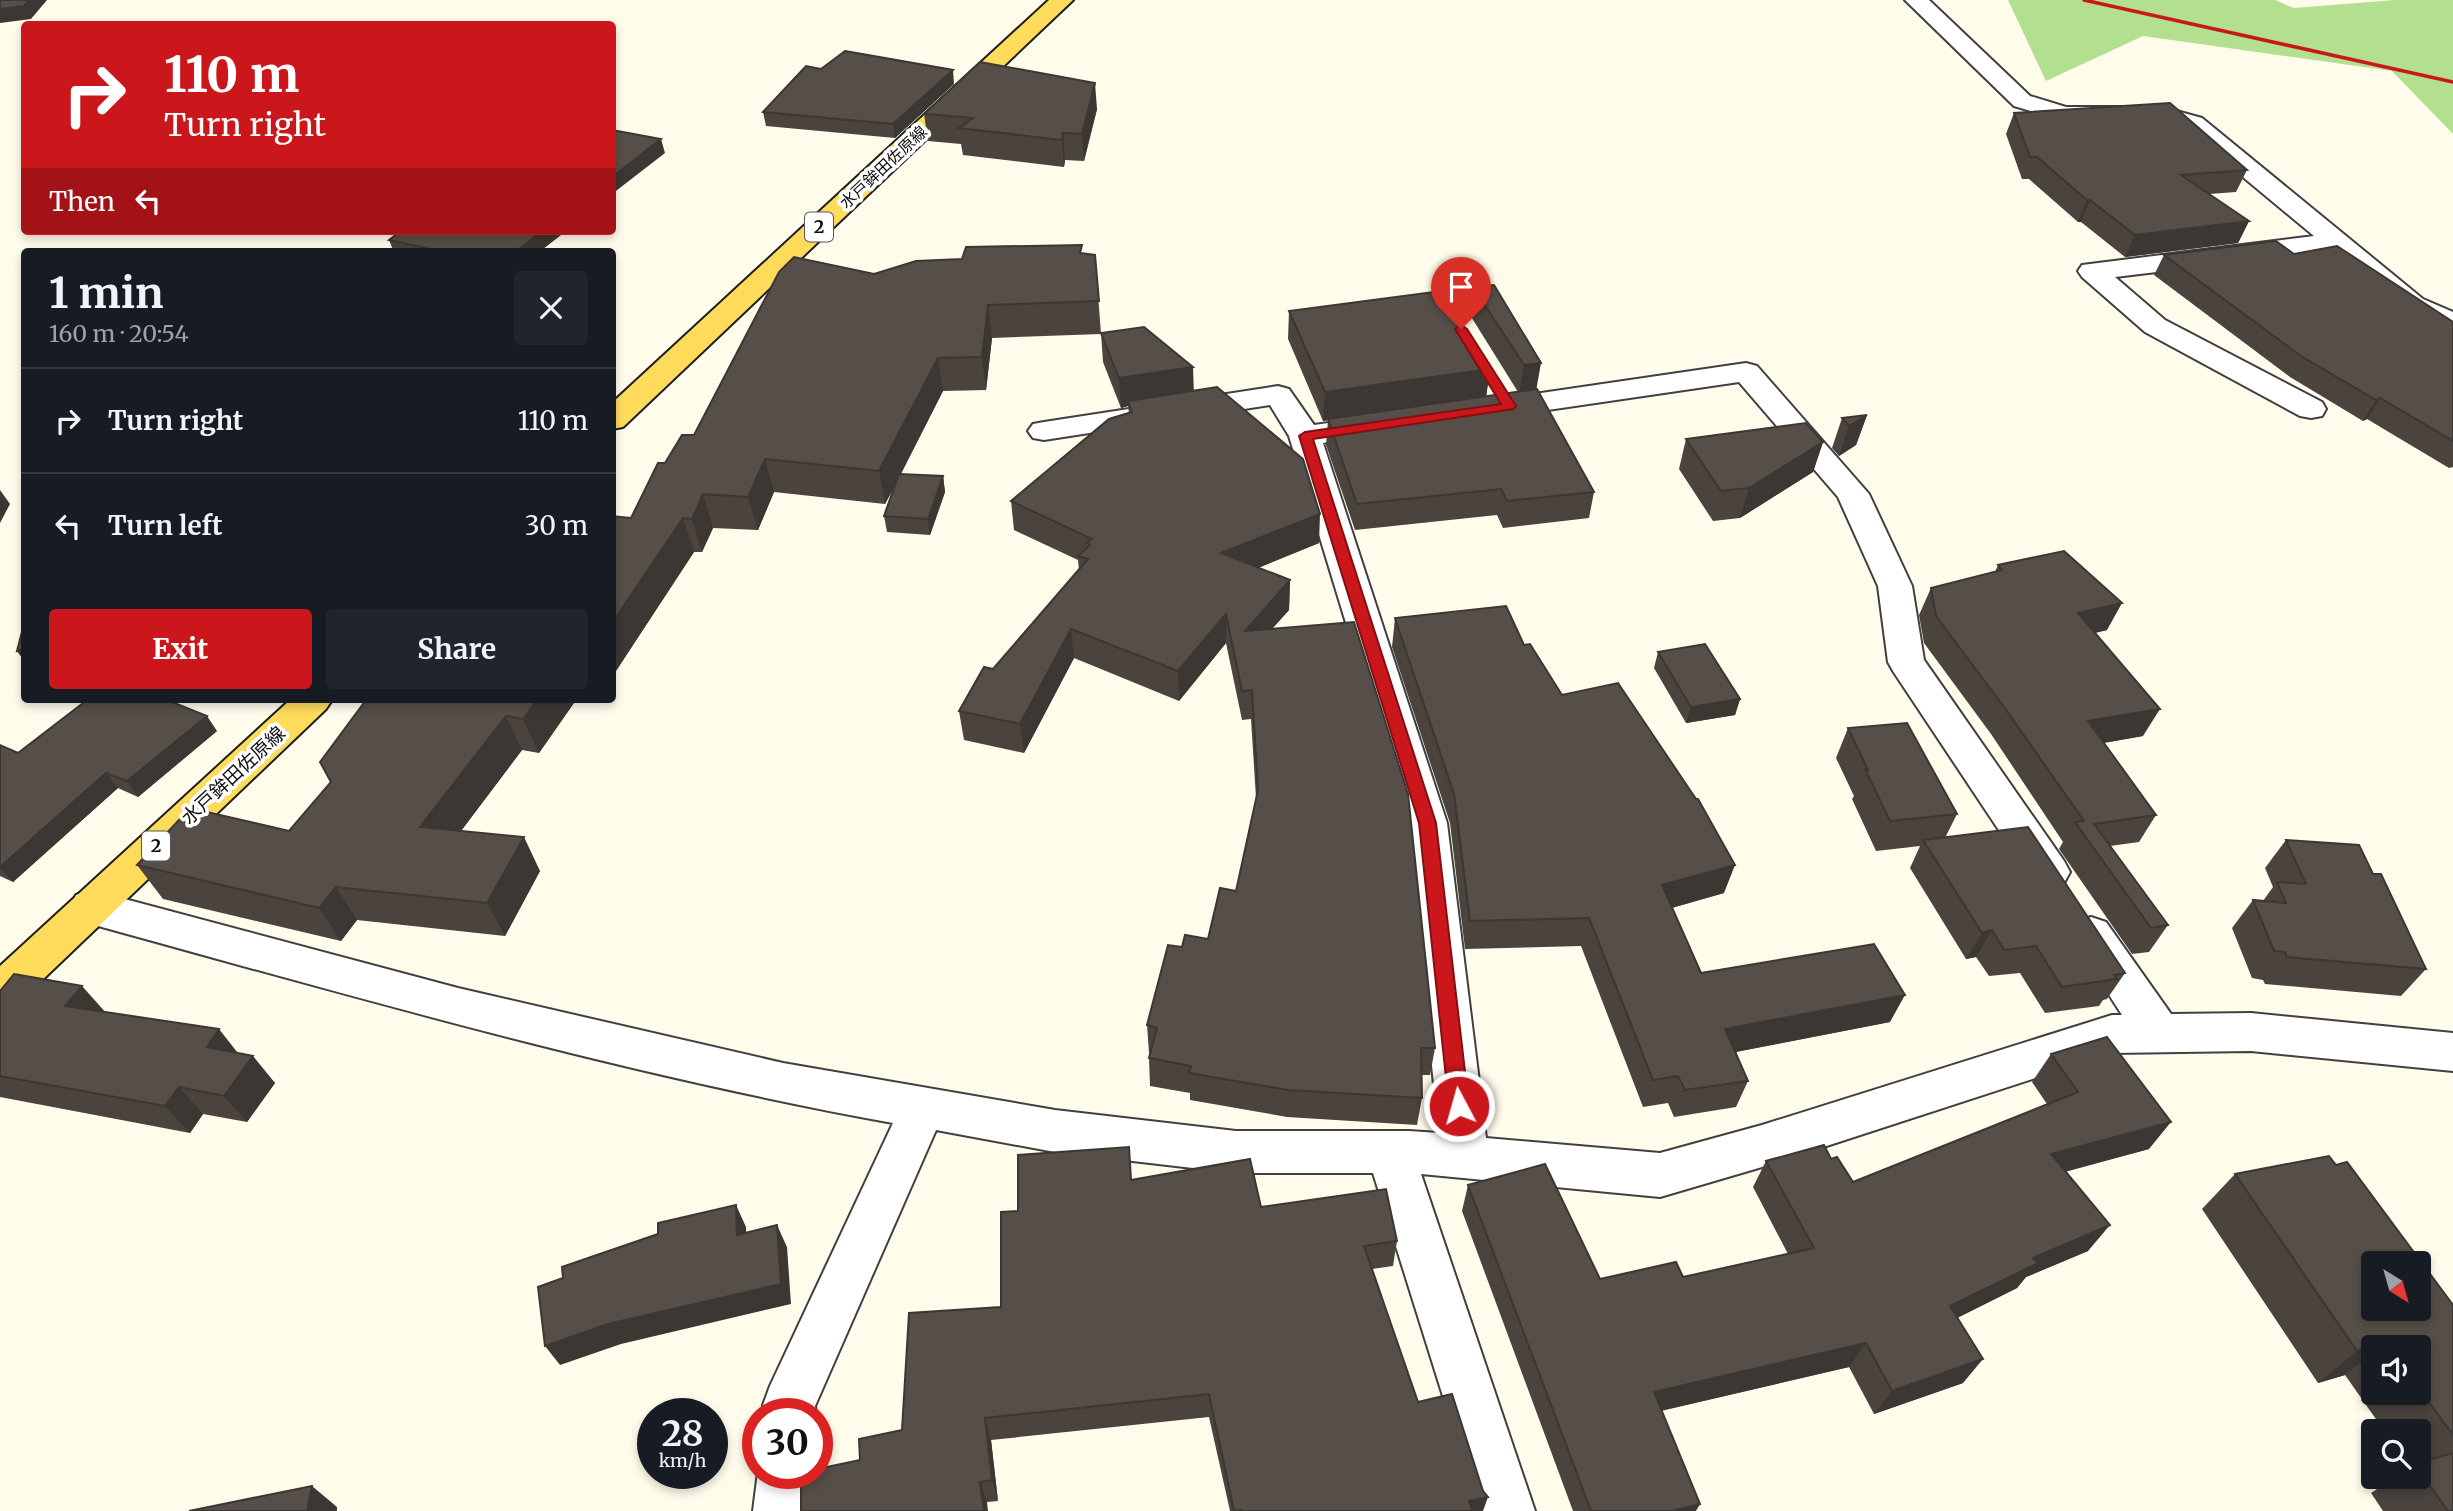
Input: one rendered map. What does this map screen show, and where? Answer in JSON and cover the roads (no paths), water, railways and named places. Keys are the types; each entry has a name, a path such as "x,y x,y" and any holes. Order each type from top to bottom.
{"main road":[{"name":"水戸鉾田佐原線","path":"616,416 1062,0"},
{"name":"水戸鉾田佐原線","path":"0,993 310,703"}],"street":[{"path":"1916,0 2022,101 2064,114 2162,114 2193,123 2413,305 2453,322"},
{"path":"2311,409 2155,326 2092,271 2336,242"},
{"path":"1455,414 1503,396 1746,372 1853,495 1895,586 1906,662 2159,1033"},
{"path":"1044,431 1278,395 1305,436 1427,823 1465,1157"},
{"path":"1305,436 1414,420"},
{"path":"91,907 458,1006 783,1083 1055,1131 1236,1152 1390,1153 1465,1157 1660,1175 1762,1146 2112,1034 2250,1032 2453,1052"},
{"path":"792,1398 923,1107"},
{"path":"1390,1153 1507,1511"},
{"path":"781,1511 783,1489"}],"railway":[{"path":"2084,0 2453,82"}]}
